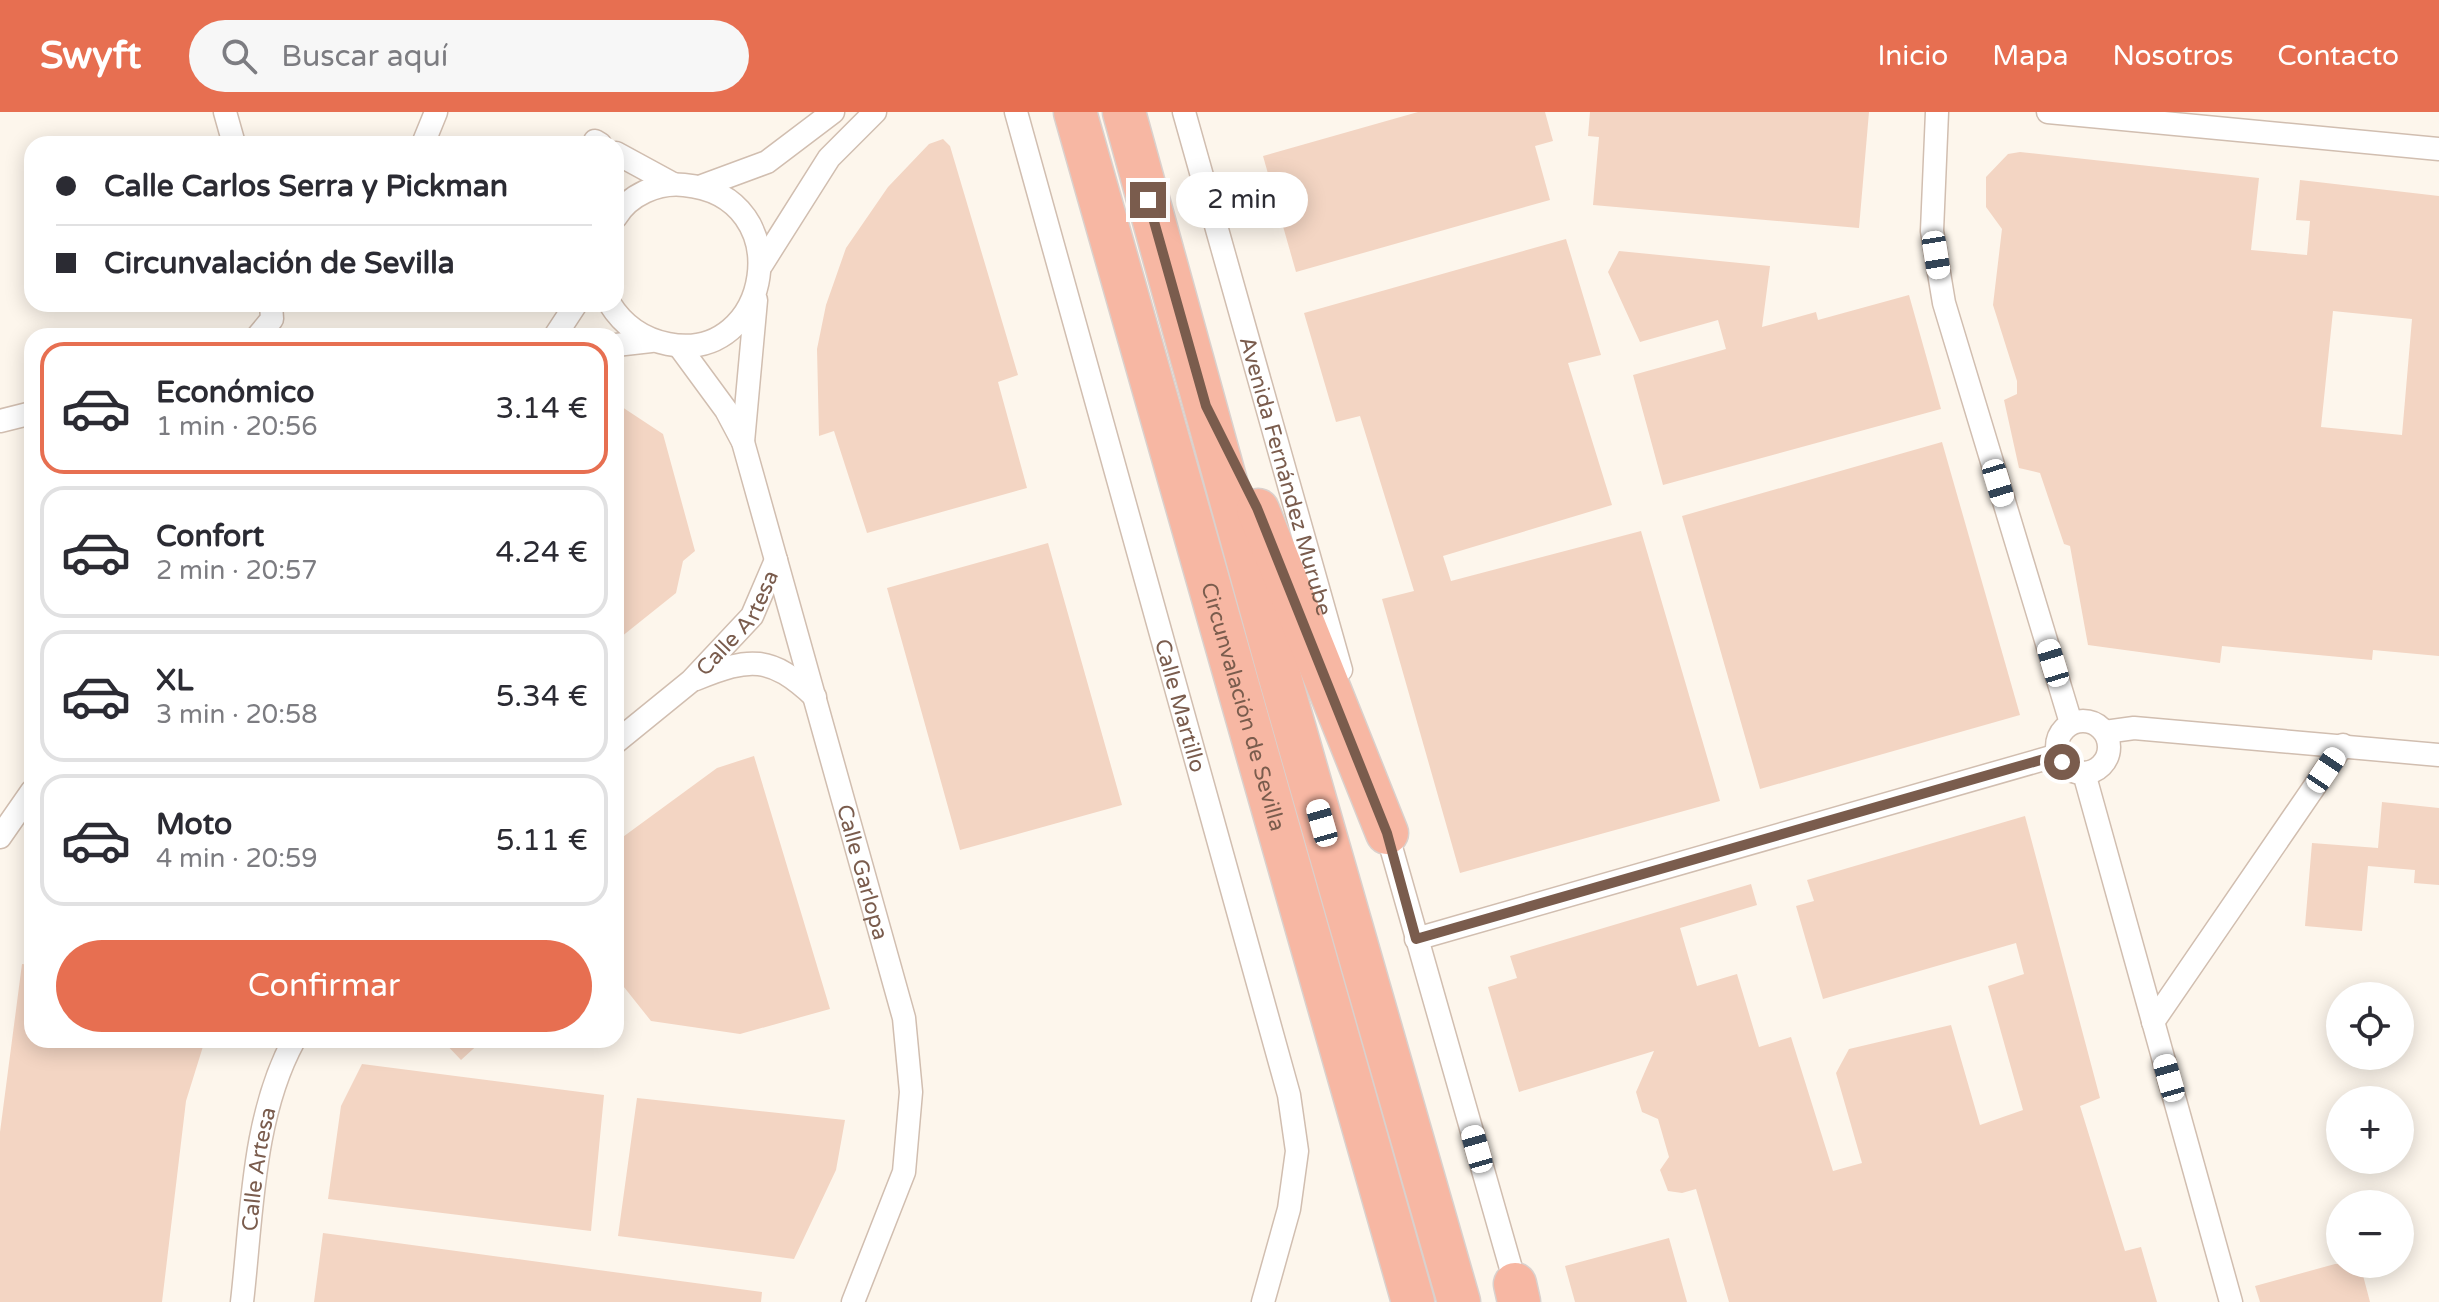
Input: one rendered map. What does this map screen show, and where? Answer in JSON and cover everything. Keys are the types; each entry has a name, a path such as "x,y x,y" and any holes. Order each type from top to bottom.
{"highway":[{"name":"Circunvalación de Sevilla","path":"1075,112 1413,1302"},
{"name":"Circunvalación de Sevilla","path":"1124,112 1459,1302"},
{"path":"1206,406 1257,508 1387,833"}],"street":[{"path":"225,112 232,136"},
{"path":"426,136 436,112"},
{"path":"702,186 767,162 833,112"},
{"path":"762,264 829,158 875,112"},
{"name":"Calle Martillo","path":"1016,112 1289,1095 1297,1151 1289,1209 1263,1302"},
{"name":"Avenida Fernández Murube","path":"1184,112 1518,1296"},
{"path":"1937,112 1932,231 1944,303 2071,723"},
{"path":"2048,112 2439,149"},
{"path":"624,157 673,184"},
{"path":"624,207 645,191 673,184 702,186 727,199 747,218 757,236 762,264"},
{"name":"Calle Garlopa","path":"743,442 762,264"},
{"path":"624,344 651,341 679,346 722,335 743,316 757,292"},
{"path":"615,312 620,319 651,341"},
{"name":"Calle Garlopa","path":"679,346 726,410 743,442 904,1018 911,1092 904,1172 853,1302"},
{"path":"0,421 24,415"},
{"name":"Calle Artesa","path":"624,735 691,681 752,616 776,560"},
{"name":"Calle Artesa","path":"691,681 741,661 789,673 815,697"},
{"path":"2093,722 2105,732 2108,755 2099,768 2084,773 2068,768 2058,755 2057,740 2071,723 2093,722"},
{"path":"2105,732 2134,728 2439,755"},
{"path":"2153,1022 2343,745"},
{"path":"1416,939 2058,755"},
{"path":"2084,773 2231,1302"},
{"path":"0,837 7,815 24,799"},
{"name":"Calle Artesa","path":"242,1302 261,1143 278,1068 289,1048"}],"building":[{"path":"1418,112 1545,112 1553,141 1535,146 1550,200 1296,272 1263,156"},
{"path":"1590,112 1869,112 1859,228 1593,205 1599,137 1588,136"},
{"path":"943,139 950,146 1018,375 998,382 1027,488 867,533 834,431 819,436 817,349 826,305 846,248 888,187 929,144"},
{"path":"2020,152 2259,178 2251,250 2307,255 2310,221 2296,220 2300,180 2439,196 2439,656 2373,650 2372,660 2222,646 2220,663 2088,645 2070,546 2064,544 2040,473 2019,468 2004,400 2017,394 2017,381 1993,305 2002,229 1986,207 1986,177 2008,154","holes":["2333,311 2412,319 2402,435 2321,427"]},
{"path":"1566,239 1601,355 1568,363 1612,505 1443,556 1451,581 1641,531 1720,801 1460,873 1382,599 1414,591 1360,416 1336,422 1304,313"},
{"path":"1619,251 1770,266 1762,327 1816,312 1818,320 1909,295 1941,409 1663,485 1633,375 1726,349 1718,320 1640,342 1608,272"},
{"path":"624,408 663,434 695,551 683,561 676,593 624,635"},
{"path":"1942,442 2020,715 1760,789 1682,516"},
{"path":"1048,543 1122,805 960,850 887,588"},
{"path":"754,756 830,1009 740,1034 651,1021 624,987 624,836 717,768"},
{"path":"2382,802 2439,808 2439,885 2414,883 2415,870 2368,866 2362,931 2305,926 2312,843 2378,848"},
{"path":"2025,816 2100,1098 2080,1106 2125,1251 2141,1247 2157,1302 1729,1302 1696,1189 1682,1193 1668,1191 1660,1170 1669,1157 1658,1119 1642,1112 1636,1092 1654,1051 1519,1092 1488,987 1517,978 1510,956 1751,884 1757,905 1680,928 1697,986 1737,974 1759,1047 1791,1037 1833,1171 1862,1163 1836,1073 1849,1049 1951,1025 1980,1125 2023,1110 1988,986 2024,974 2016,943 1823,999 1796,906 1814,901 1807,880"},
{"path":"22,964 24,1048 203,1048 186,1101 162,1302 0,1302 0,1132"},
{"path":"450,1048 474,1048 461,1060"},
{"path":"362,1064 604,1095 591,1231 328,1199 341,1106"},
{"path":"637,1098 845,1120 836,1170 794,1259 618,1236"},
{"path":"323,1233 762,1292 761,1302 314,1302"},
{"path":"1669,1238 1687,1302 1575,1302 1565,1266"},
{"path":"2326,1266 2326,1278 2364,1278 2370,1302 2260,1302 2255,1286"}],"route":[{"path":"1148,200 1206,406 1257,508 1387,833 1416,939 2058,755 2062,762"}]}
